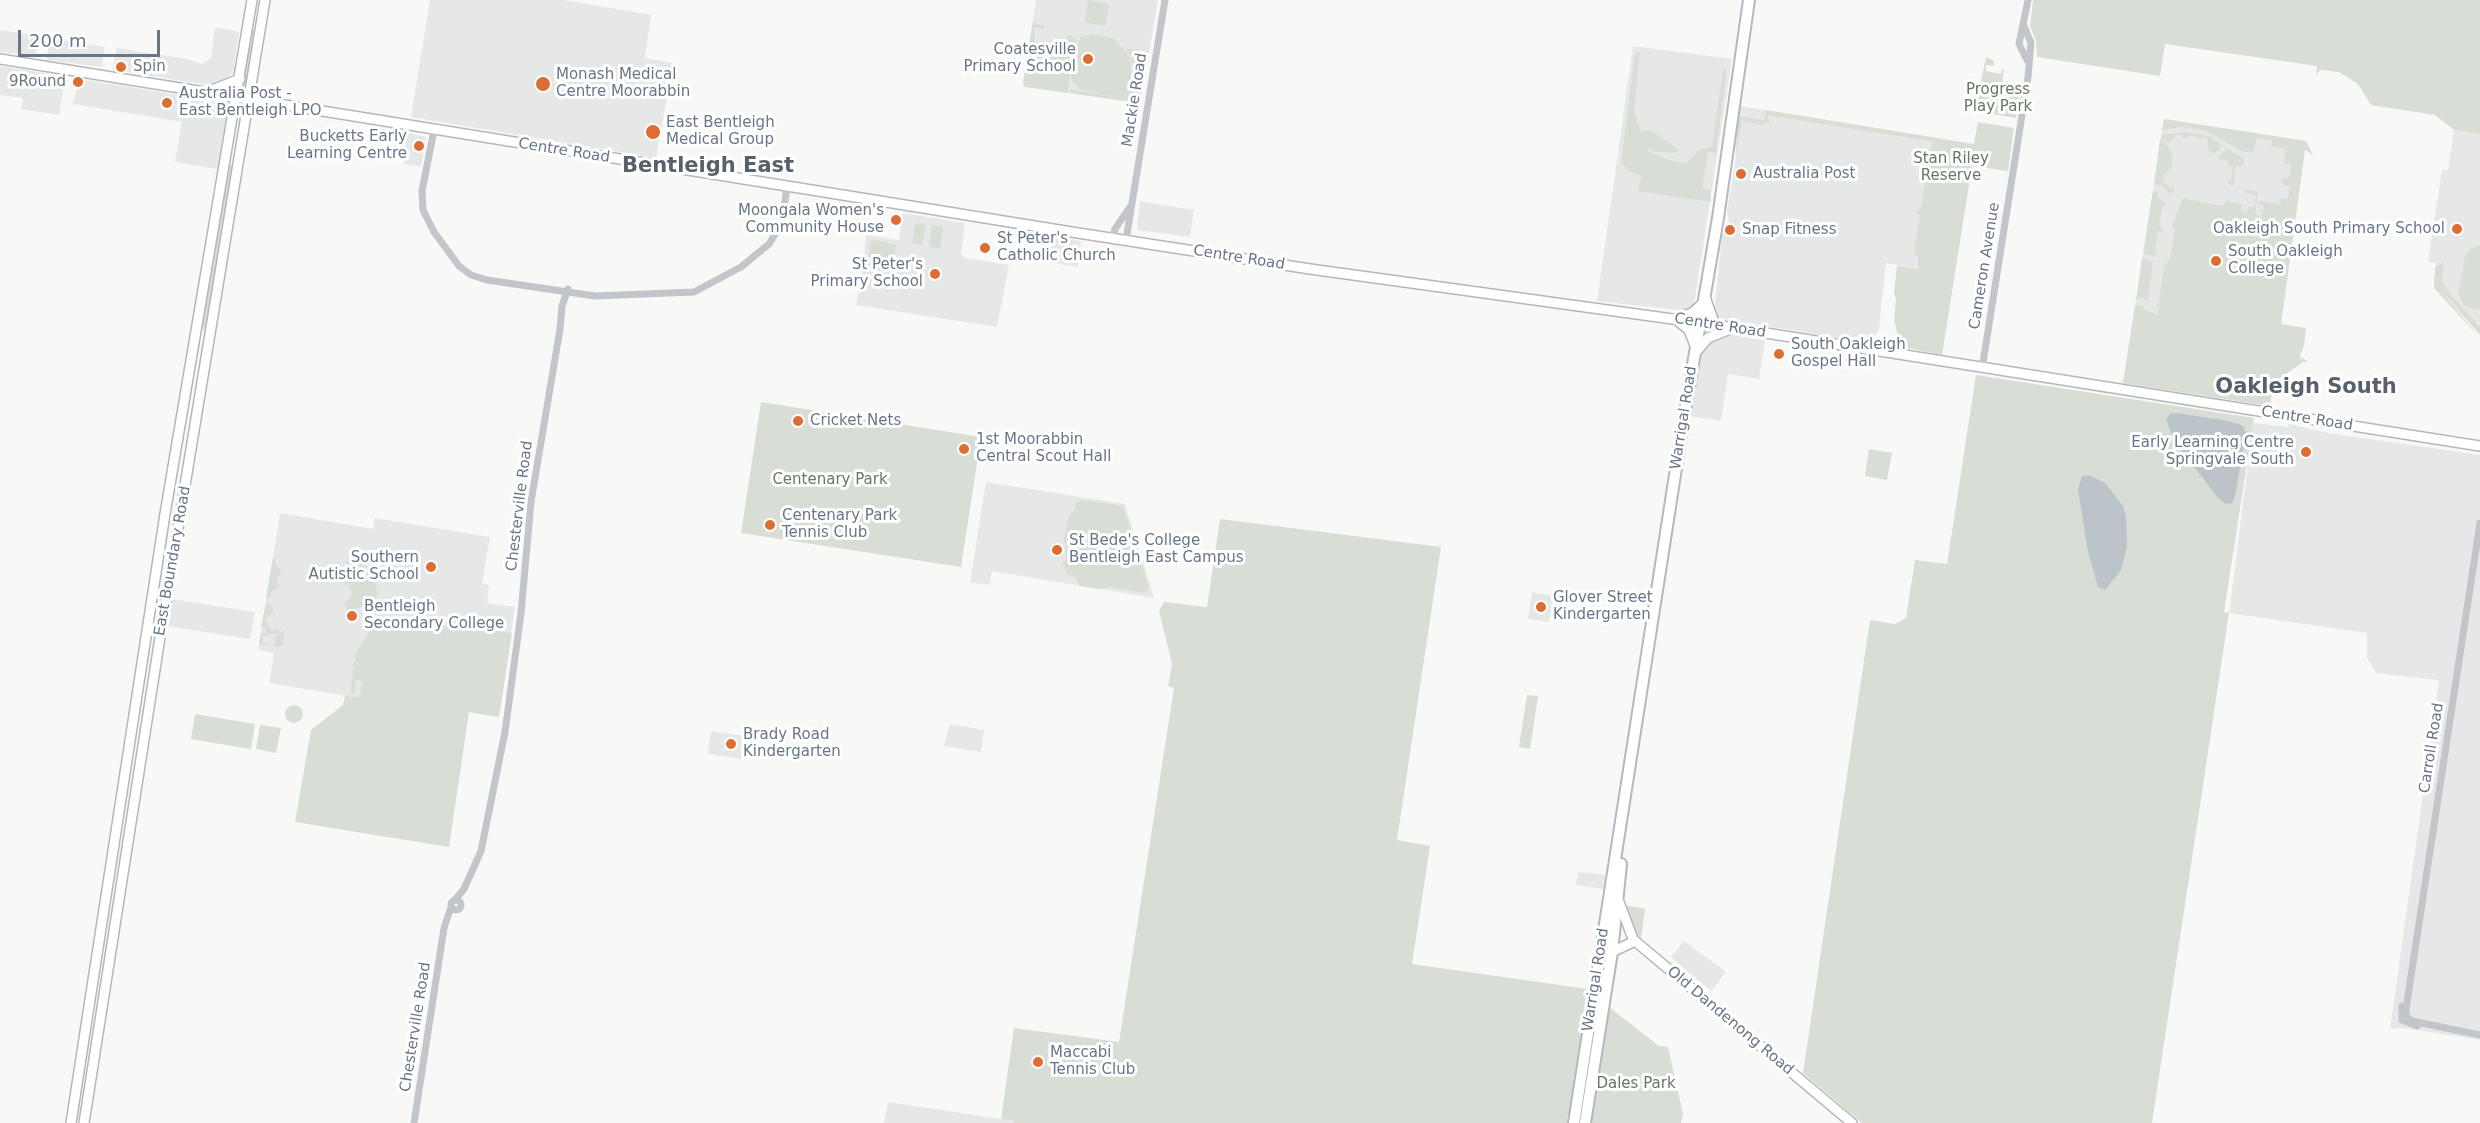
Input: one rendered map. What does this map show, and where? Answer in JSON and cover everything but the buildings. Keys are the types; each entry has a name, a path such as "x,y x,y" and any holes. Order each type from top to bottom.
{"highway":[{"name":"Warrigal Road","path":"1574,1123 1609,929 1620,837 1749,0"},
{"name":"Warrigal Road","path":"1585,1123 1612,952 1609,929 1618,899 1623,846 1620,837"}],"main road":[{"name":"East Boundary Road","path":"71,1123 148,627 252,0"},
{"name":"East Boundary Road","path":"84,1123 265,0"},
{"path":"248,28 257,26 263,18"},
{"name":"Centre Road","path":"0,59 1113,238 1700,322 1982,369 2480,446"},
{"path":"202,92 221,89 240,80"},
{"path":"231,135 238,128 245,128"},
{"path":"226,164 236,158 243,143"},
{"path":"1673,319 1692,313 1703,299 1715,325"},
{"path":"1673,319 1686,325 1695,350 1708,338 1732,328"},
{"path":"196,333 210,336"},
{"path":"148,627 156,626 166,603"},
{"path":"1612,952 1634,940 1624,920 1618,899"},
{"name":"Old Dandenong Road","path":"1609,929 1634,940 1852,1123"},
{"path":"100,931 113,933"},
{"path":"80,1066 93,1068"}],"street":[{"name":"Mackie Road","path":"1126,240 1165,0"},
{"name":"Cameron Avenue","path":"1982,369 2028,77 2024,26 2028,0"},
{"path":"434,129 423,196 423,210 455,262 467,272 487,280 595,293 693,289 736,266 768,241 782,223 787,187"},
{"name":"Mackie Road","path":"1113,238 1115,229 1132,203"},
{"name":"Chesterville Road","path":"414,1123 444,934 482,847 502,746 504,717 511,686 521,613 531,502 567,291"},
{"name":"Carroll Road","path":"2480,523 2409,977 2406,1009 2406,1021 2480,1035"}],"shaded area":[{"name":"Monash Medical Centre Moorabbin","path":"430,0 564,0 651,15 645,58 673,63 656,158 411,117"},
{"name":"Coatesville Primary School","path":"1036,0 1158,0 1141,101 1139,103 1025,87 1023,84"},
{"path":"215,27 239,32 233,73 216,86 112,70 117,48 187,59 202,64 211,58"},
{"path":"0,30 38,36 35,56 0,52"},
{"path":"49,38 105,47 102,67 47,60"},
{"path":"1633,46 1732,59 1694,305 1686,311 1597,301"},
{"path":"0,66 63,76 65,79 59,115 21,109 23,98 0,95"},
{"path":"79,79 229,103 217,169 175,162 182,122 73,104"},
{"path":"1740,106 1935,138 1916,269 1886,263 1879,328 1874,339 1839,338 1718,318 1714,312 1722,236 1724,227 1729,222 1727,212 1736,157 1735,138"},
{"name":"South Oakleigh College","path":"2164,119 2306,141 2270,406 2123,383"},
{"name":"Oakleigh South Primary School","path":"2454,130 2480,134 2480,332 2434,282 2436,263 2428,262 2442,170 2448,170"},
{"path":"408,133 426,137 421,166 403,164"},
{"path":"1140,201 1194,210 1190,237 1137,230"},
{"name":"St Peter's Primary School","path":"903,213 965,223 961,253 965,258 1009,265 997,327 856,305 863,269 866,235 899,240"},
{"path":"1051,236 1081,241 1078,267 1047,262"},
{"path":"1729,334 1765,340 1759,379 1728,374 1721,421 1688,416 1698,352 1710,339"},
{"path":"2170,414 2229,421 2243,426 2246,433 2232,503 2226,504 2218,498 2175,442 2166,420"},
{"path":"2253,423 2288,427 2289,424 2328,433 2480,455 2480,1040 2405,1028 2390,1029 2439,680 2376,673 2367,657 2367,633 2229,613"},
{"path":"2082,476 2091,476 2106,484 2123,506 2126,517 2127,547 2121,570 2105,590 2098,587 2088,552 2078,489"},
{"name":"St Bede's College Bentleigh East Campus","path":"986,482 1125,504 1154,598 992,571 989,585 970,582"},
{"name":"Bentleigh Secondary College","path":"280,513 373,529 375,518 490,537 482,584 489,585 487,603 515,607 499,717 469,712 467,716 269,683 274,653 258,650"},
{"name":"Glover Street Kindergarten","path":"1532,592 1553,596 1549,622 1528,619"},
{"path":"171,599 255,612 250,639 167,626"},
{"path":"950,724 984,730 981,752 944,746"},
{"name":"Brady Road Kindergarten","path":"711,731 745,736 741,759 708,754"},
{"path":"1578,872 1605,875 1604,889 1576,885"},
{"path":"1684,941 1726,972 1711,991 1671,957"},
{"path":"888,1102 1014,1121 1014,1123 884,1123"}],"green space":[{"path":"1088,0 1109,4 1105,26 1084,22"},
{"path":"2033,0 2480,0 2480,134 2454,130 2435,115 2371,105 2358,84 2339,72 2320,70 2316,76 2317,66 2165,44 2160,76 2037,57 2036,41 2030,26"},
{"path":"1033,23 1045,26 1044,29 1034,27 1035,42 1064,44 1065,37 1070,35 1077,40 1071,62 1068,93 1025,87 1023,84"},
{"path":"257,29 247,89 241,88 251,30"},
{"path":"1092,34 1113,38 1131,58 1131,90 1120,97 1132,90 1132,57 1125,49 1138,49 1135,70 1146,71 1139,103 1070,93 1070,89 1120,98 1079,89 1071,80 1077,44 1081,37"},
{"path":"1640,52 1634,112 1641,132 1650,130 1678,149 1676,153 1655,152 1648,147 1647,151 1672,161 1686,163 1700,149 1712,147 1723,69 1727,69 1716,153 1708,152 1702,188 1710,190 1711,202 1638,191 1642,176 1629,171 1621,163 1635,54"},
{"name":"Progress Play Park","path":"1986,57 1994,61 1994,66 1986,65 1986,71 2001,74 2002,69 2004,70 2002,83 2021,86 2016,118 1975,111"},
{"name":"Stan Riley Reserve","path":"1766,110 1974,144 1978,122 2014,128 2008,171 1972,166 1942,355 1902,347 1923,354 1901,348 1894,320 1897,266 1917,269 1918,255 1914,254 1920,215 1916,214 1921,207 1931,146 1934,142 1767,115 1770,123 1764,123 1763,126 1742,120 1736,154 1738,116 1764,120"},
{"name":"South Oakleigh College","path":"2164,119 2306,141 2313,155 2305,150 2281,324 2306,328 2304,346 2300,355 2301,361 2302,357 2308,362 2303,362 2273,383 2270,406 2123,383 2135,305 2144,306 2144,309 2157,315 2159,307 2155,305 2159,303 2164,265 2169,262 2172,250 2175,230 2172,226 2183,198 2221,206 2230,199 2230,202 2242,204 2241,212 2247,213 2248,207 2254,207 2256,195 2244,192 2245,189 2258,192 2255,214 2261,218 2262,213 2257,210 2263,210 2264,206 2258,204 2259,201 2280,204 2281,198 2288,199 2290,187 2282,184 2281,178 2288,178 2290,174 2291,165 2284,163 2286,149 2271,146 2272,140 2257,138 2253,153 2242,151 2206,131 2181,127 2162,130"},
{"path":"2184,132 2208,136 2220,143 2221,148 2213,154 2208,149 2207,137 2201,139 2192,135 2185,139 2178,134 2168,144 2166,139 2161,138 2161,135"},
{"path":"2160,139 2164,140 2173,156 2171,168 2164,175 2163,180 2168,187 2174,188 2174,192 2170,194 2162,185 2154,185"},
{"path":"2227,149 2244,158 2244,164 2236,167 2233,186 2226,182 2231,180 2233,166 2229,166 2227,160 2216,159"},
{"path":"237,160 207,326 203,330 201,323 228,167"},
{"path":"2153,190 2159,193 2157,196 2166,205 2162,208 2159,226 2163,227 2162,232 2158,231 2155,251 2158,252 2155,256 2143,254"},
{"path":"915,223 926,224 922,245 912,244"},
{"path":"932,225 943,227 940,248 929,247"},
{"path":"874,240 896,245 890,273 867,269 870,243"},
{"path":"2480,245 2480,309 2476,310 2464,305 2458,293 2465,256 2470,249"},
{"path":"2142,258 2156,262 2153,262 2148,300 2151,304 2141,297 2136,301"},
{"path":"2444,262 2442,281 2450,294 2480,327 2480,335 2438,287 2480,338 2434,288 2435,267"},
{"path":"1976,375 2254,418 2224,612 2229,613 2152,1123 1862,1123 1803,1073 1870,620 1895,624 1906,618 1915,560 1947,564"},
{"name":"Centenary Park","path":"761,402 981,437 961,567 741,533"},
{"path":"1869,449 1892,453 1887,480 1865,476"},
{"path":"1084,500 1123,506 1149,588 1144,593 1109,587 1099,589 1079,586 1076,578 1066,574 1065,565 1061,567 1063,561 1066,561 1066,543 1063,543 1069,515 1075,510 1076,502"},
{"path":"1220,519 1441,547 1397,840 1430,846 1412,964 1588,989 1568,1123 1014,1123 1014,1121 1001,1119 1014,1028 1119,1042 1174,688 1168,686 1172,664 1159,611 1164,602 1207,607"},
{"path":"273,558 282,575 278,576 277,584 281,586 270,593 272,596 270,598 266,598"},
{"path":"354,558 363,560 364,566 370,567 378,594 373,602 353,610 346,609 344,603 351,597 352,592 348,587 350,584 346,585 341,580 350,570 345,561"},
{"path":"266,603 270,603 274,611 265,620 271,631 277,628 280,633 263,636 262,643 275,646 275,637 285,630 283,645 279,647 259,644 261,633 266,633 266,628 261,627"},
{"path":"395,618 397,621 512,633 499,717 469,712 449,847 295,822 311,730 343,705 345,696 360,697 362,681 356,680 354,694 350,694 354,666 351,665 356,661 355,654 373,626"},
{"path":"1527,695 1538,696 1530,749 1519,747"},
{"path":"294,705 301,707 303,714 301,721 294,723 287,721 285,714 287,707"},
{"path":"195,714 255,724 251,749 191,739"},
{"path":"260,725 281,728 276,753 256,749"},
{"path":"1625,905 1645,909 1641,938 1633,931"},
{"name":"Dales Park","path":"1609,1007 1659,1046 1668,1047 1683,1114 1681,1123 1591,1123"}],"place":[{"name":"Coatesville Primary School","path":"1088,59"},
{"name":"Spin","path":"121,67"},
{"name":"9Round","path":"78,82"},
{"name":"Monash Medical Centre Moorabbin","path":"543,84"},
{"name":"Australia Post - East Bentleigh LPO","path":"167,103"},
{"name":"East Bentleigh Medical Group","path":"653,132"},
{"name":"Bucketts Early Learning Centre","path":"419,146"},
{"name":"Australia Post","path":"1741,174"},
{"name":"Moongala Women's Community House","path":"896,220"},
{"name":"Oakleigh South Primary School","path":"2457,229"},
{"name":"Snap Fitness","path":"1730,230"},
{"name":"St Peter's Catholic Church","path":"985,248"},
{"name":"South Oakleigh College","path":"2216,261"},
{"name":"St Peter's Primary School","path":"935,274"},
{"name":"South Oakleigh Gospel Hall","path":"1779,354"},
{"name":"Cricket Nets","path":"798,421"},
{"name":"1st Moorabbin Central Scout Hall","path":"964,449"},
{"name":"Early Learning Centre Springvale South","path":"2306,452"},
{"name":"Centenary Park Tennis Club","path":"770,525"},
{"name":"St Bede's College Bentleigh East Campus","path":"1057,550"},
{"name":"Southern Autistic School","path":"431,567"},
{"name":"Glover Street Kindergarten","path":"1541,607"},
{"name":"Bentleigh Secondary College","path":"352,616"},
{"name":"Brady Road Kindergarten","path":"731,744"},
{"name":"Maccabi Tennis Club","path":"1038,1062"}],"district":[{"name":"Bentleigh East","path":"708,167"},
{"name":"Oakleigh South","path":"2306,388"}]}
